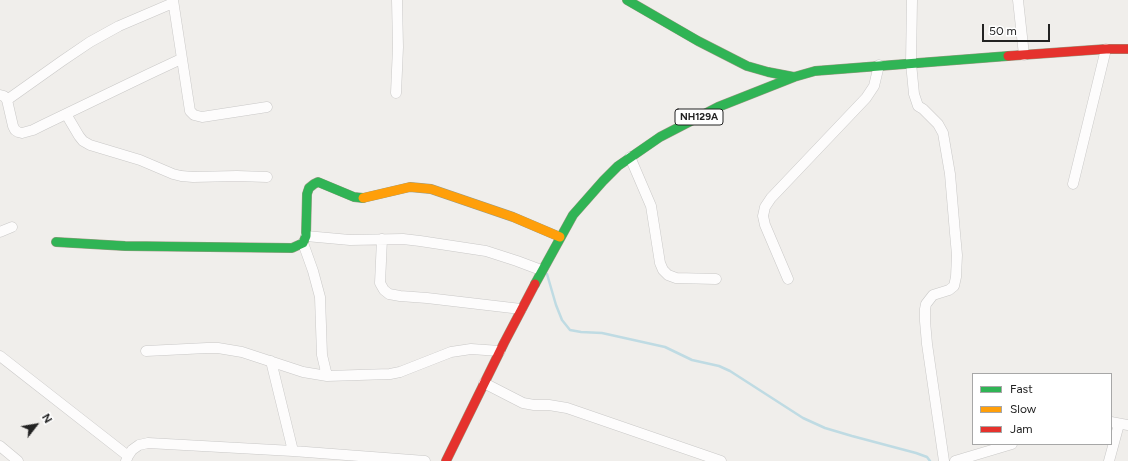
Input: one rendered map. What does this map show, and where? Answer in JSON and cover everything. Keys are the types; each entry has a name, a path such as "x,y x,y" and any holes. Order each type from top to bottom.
{"main road":[{"path":"627,0 698,41 747,66 794,77"},
{"name":"NH129A","path":"446,461 521,309 560,237 574,215 602,180 630,157 660,137 713,110 754,92 815,71 1106,49 1128,49"},
{"path":"56,242 125,246 292,248 298,246 305,240 307,194 309,188 318,182 354,197 361,198 410,187 431,189 513,217 560,237"}],"street":[{"path":"396,93 398,47 397,0"},
{"path":"912,0 912,63 914,94 918,106 938,124 943,133 950,174 954,211 957,255 954,286 949,290 934,295 926,304 925,309 927,344 944,461"},
{"path":"1018,0 1024,55"},
{"path":"181,59 33,130 22,133 15,130 4,97 90,42 119,26 173,1 188,106 190,111 194,115 202,117 267,107"},
{"path":"1073,184 1106,49"},
{"path":"788,279 765,225 763,216 765,208 771,198 866,98 874,86 879,65"},
{"path":"66,114 79,136 83,141 90,145 140,160 172,174 181,176 266,177"},
{"path":"630,157 651,206 660,263 663,270 668,275 676,278 689,280 716,279"},
{"path":"0,232 12,227"},
{"path":"382,239 380,283 384,290 389,294 521,309"},
{"path":"327,376 322,354 319,292 305,240 403,239 420,241 486,251 542,270"},
{"path":"146,351 218,348 242,352 303,372 327,376 390,374 400,372 457,350 471,349 500,351"},
{"path":"0,356 127,459 132,450 139,445 148,443 293,451 424,461"},
{"path":"271,362 293,451"},
{"path":"484,382 523,403 567,408 721,461"},
{"path":"1109,461 1119,424"},
{"path":"955,461 1009,445"},
{"path":"0,446 18,461"}],"waterway":[{"path":"547,274 562,320 570,330 602,333 665,347 692,360 719,366 730,371 803,418 825,428 916,453 927,457 930,461"}],"traffic: fast":[{"path":"627,0 698,41 747,66 794,77"},
{"path":"535,284 573,215 618,166 660,137 718,107 794,77 815,71 1008,56"},
{"path":"56,242 125,246 292,248 303,243 306,236 307,194 309,188 314,184 318,182 354,197 363,198"}],"traffic: slow":[{"path":"363,198 410,187 431,189 513,217 560,237"}],"traffic: jam":[{"path":"1008,56 1106,49 1128,49"},
{"path":"446,461 535,284"}]}
